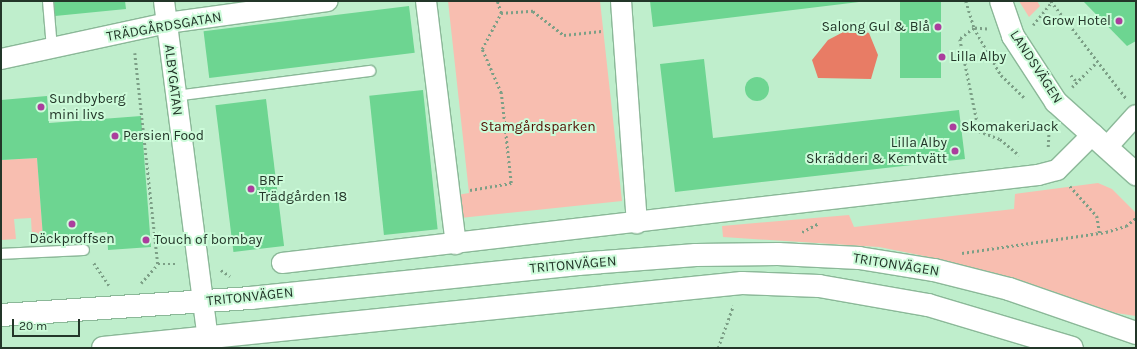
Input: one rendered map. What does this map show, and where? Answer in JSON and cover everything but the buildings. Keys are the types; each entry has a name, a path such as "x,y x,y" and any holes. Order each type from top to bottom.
{"street":[{"name":"ALBYGATAN","path":"164,1 175,96 208,343"},
{"name":"TRÄDGÅRDSGATAN","path":"1,59 166,23 328,1"},
{"path":"426,1 456,244"},
{"path":"621,1 637,223"},
{"name":"LANDSVÄGEN","path":"1001,1 1013,36 1056,102 1136,174"},
{"path":"282,263 637,223 1063,178 1134,110"},
{"name":"TRITONVÄGEN","path":"1,315 203,302 578,264 696,255 778,254 858,258 934,270 1009,289 1136,333"},
{"path":"103,348 208,343 742,283 819,286 928,305 1072,348"}],"lane":[{"path":"48,1 52,49"},
{"path":"175,96 370,71"},
{"path":"1,254 84,250"}],"path":[{"path":"449,192 511,183 501,93 482,49 501,13 497,1"},
{"path":"966,1 974,28 1002,75 1027,100"},
{"path":"1032,25 1051,2 1134,110"},
{"path":"501,13 534,11 564,35 623,29"},
{"path":"992,29 974,28 960,39 979,131 1000,139 1023,159"},
{"path":"136,52 158,264"},
{"path":"1071,75 1077,82"},
{"path":"1045,121 1050,140 1045,157 1097,216 1100,234"},
{"path":"84,250 110,285"},
{"path":"133,284 141,283 158,264 214,262 237,280"},
{"path":"102,286 118,285"},
{"path":"718,348 734,303"},
{"path":"726,304 740,303"}],"green space":[{"name":"Stamgårdsparken","path":"448,1 600,1 622,201 460,218 457,195 469,193"},
{"path":"1019,1 1037,1 1040,6 1029,17"},
{"path":"37,158 43,237 32,238 31,218 14,219 16,239 1,240 1,160"},
{"path":"1098,183 1112,189 1136,213 1136,316 1116,313 1010,277 929,257 879,247 723,237 722,226 849,215 854,227 1014,209 1015,194"}],"shaded area":[{"path":"851,28 869,33 878,55 871,79 818,78 812,60 828,40"}],"place":[{"name":"Grow Hotel","path":"1119,21"},
{"name":"Salong Gul & Blå","path":"938,27"},
{"name":"Lilla Alby","path":"942,57"},
{"name":"Sundbyberg mini livs","path":"41,107"},
{"name":"SkomakeriJack","path":"953,127"},
{"name":"Persien Food","path":"115,136"},
{"name":"Lilla Alby Skrädderi & Kemtvätt","path":"955,151"},
{"name":"BRF Trädgården 18","path":"251,189"},
{"name":"Däckproffsen","path":"72,224"},
{"name":"Touch of bombay","path":"146,240"}]}
